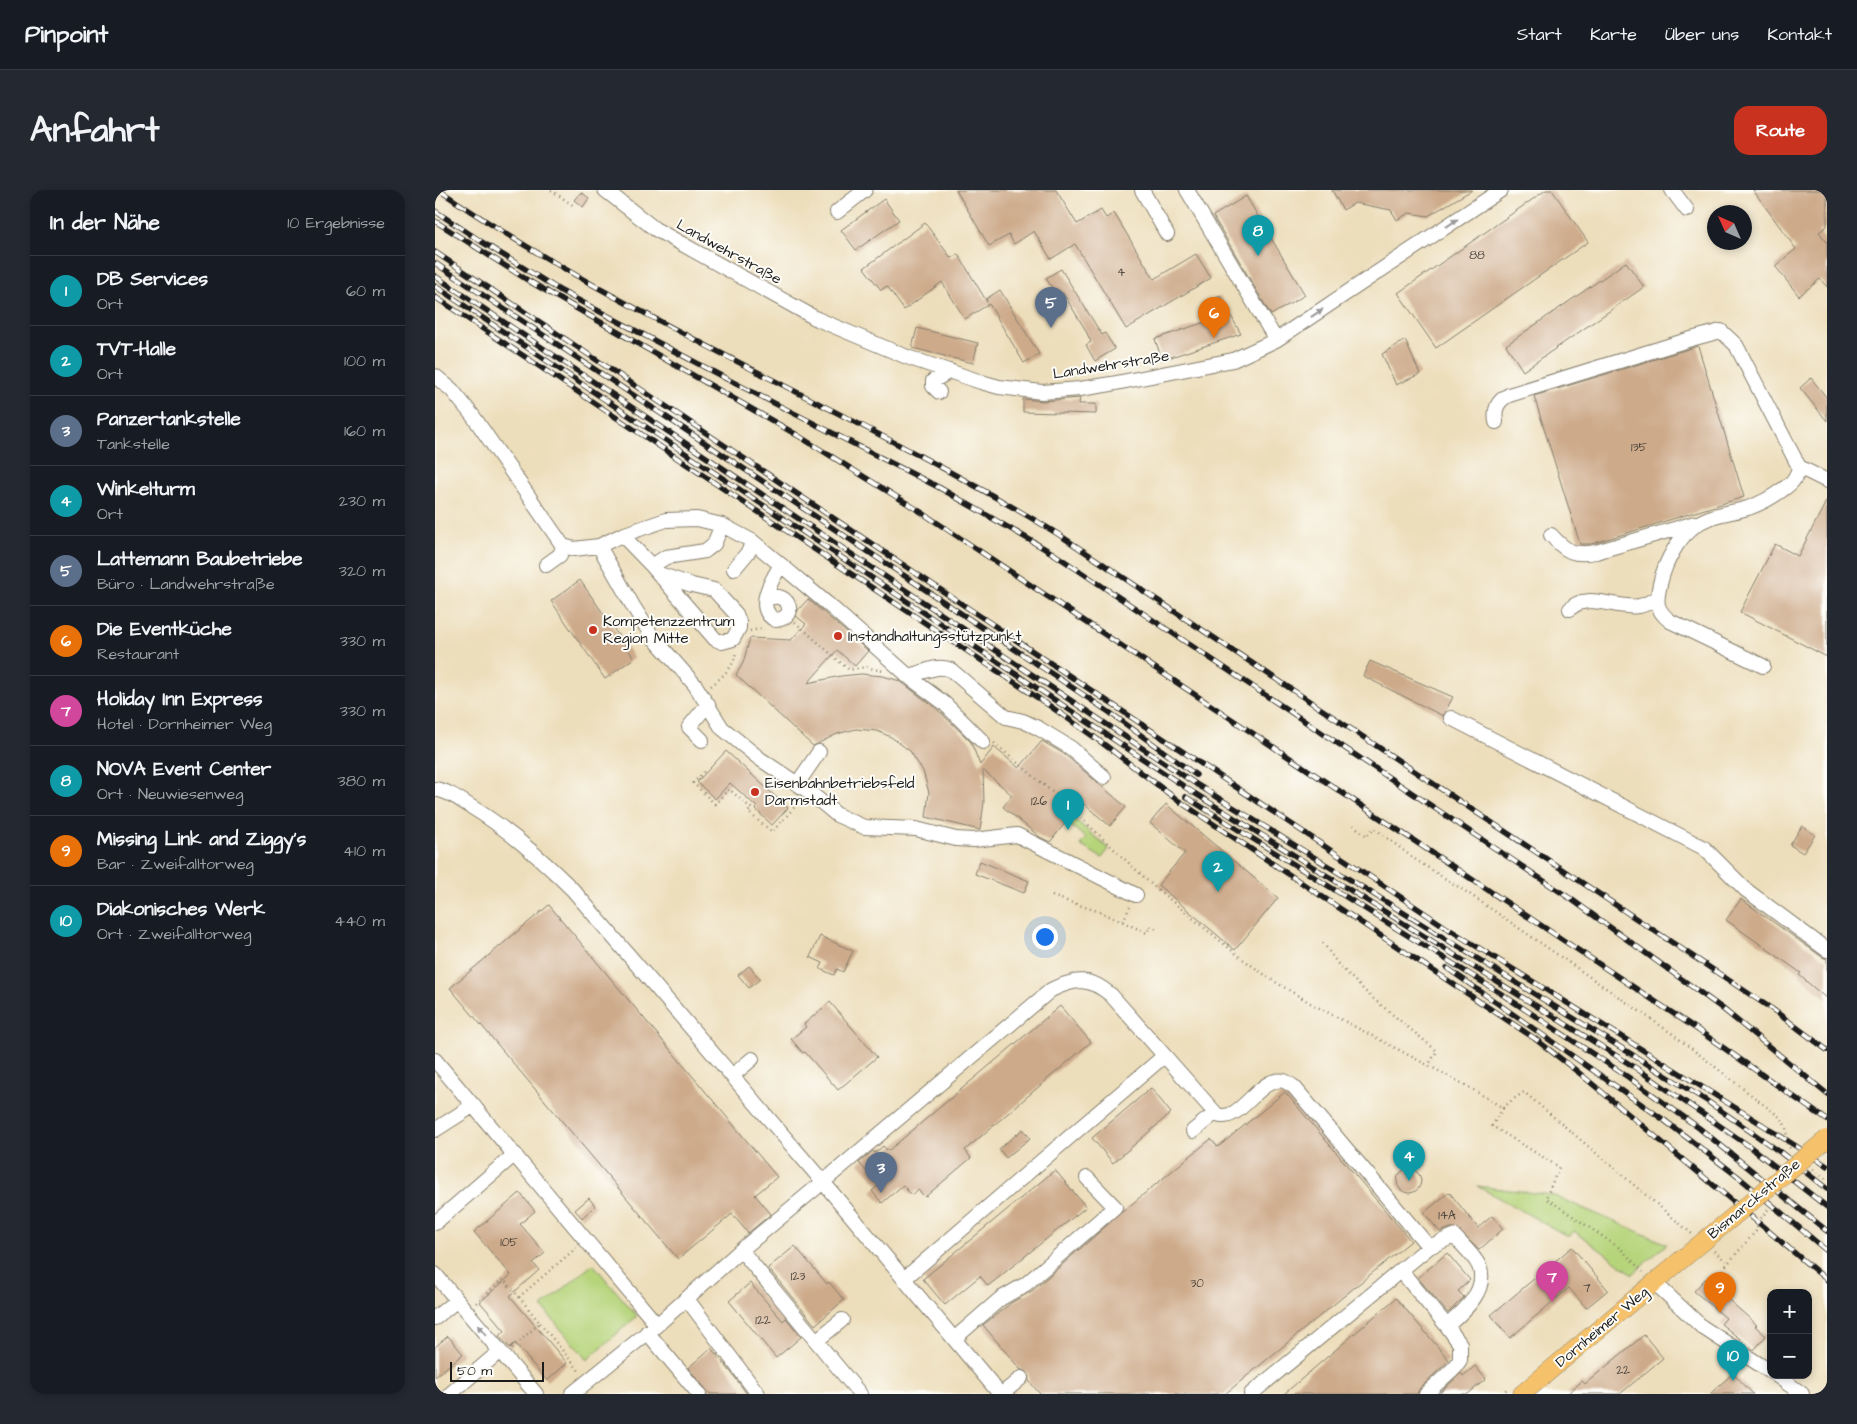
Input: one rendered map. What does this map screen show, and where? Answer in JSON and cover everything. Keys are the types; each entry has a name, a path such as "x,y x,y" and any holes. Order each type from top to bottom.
{"main road":[{"name":"Bismarckstraße","path":"1681,1260 1827,1139"},
{"name":"Dornheimer Weg","path":"1522,1394 1651,1280 1681,1260"}],"street":[{"name":"Landwehrstraße","path":"605,190 655,229 817,319 907,357 990,384 1042,392 1080,389 1233,360 1276,340 1501,190"},
{"path":"837,212 865,190"},
{"path":"1142,190 1167,234"},
{"path":"1187,190 1276,340"},
{"path":"1672,190 1687,210"},
{"path":"1495,422 1497,406 1509,395 1721,331 1737,345 1799,467 1798,474 1791,483 1766,500 1750,507 1596,552 1585,554 1568,551 1551,535"},
{"path":"939,392 933,386 933,381 950,371"},
{"path":"435,376 451,390 473,416 563,546 573,549 599,546 622,535 654,524 678,519 697,519 722,525 752,541 781,565 830,606 907,676 944,703 983,742"},
{"path":"1799,467 1827,481"},
{"path":"1703,521 1689,531 1676,545 1661,580 1657,598 1659,612 1670,621 1763,666"},
{"path":"655,570 667,557 705,552 714,544 722,525"},
{"path":"622,535 715,639 728,642 737,634 739,622 736,614 731,606 714,590 692,585 655,570"},
{"path":"734,569 749,552 752,541"},
{"path":"545,565 560,555 563,546"},
{"path":"599,546 652,636 695,685 722,728 837,815 859,826 873,829 916,829 956,840 1017,835 1137,895"},
{"path":"781,565 772,579 765,609 771,618 776,620 787,616"},
{"path":"1570,609 1574,604 1583,601 1636,607 1657,598"},
{"path":"907,676 919,675 939,668 951,670 1006,717 1023,721 1071,748 1104,777"},
{"path":"702,740 689,727 708,704"},
{"path":"1451,718 1704,848 1746,890 1827,950"},
{"path":"797,784 819,752"},
{"path":"435,789 443,790 485,814 538,855 572,889 823,1182 1001,1394 1021,1378"},
{"path":"572,1394 652,1329 741,1250 1051,990 1076,980 1091,983 1105,990 1215,1113 1220,1116 1233,1113 1271,1083 1284,1081 1294,1087 1429,1248"},
{"path":"904,1279 1164,1056"},
{"path":"732,1076 752,1059"},
{"path":"435,1060 586,1239 699,1394"},
{"path":"435,1130 474,1106"},
{"path":"1193,1131 1215,1113"},
{"path":"435,1223 515,1154"},
{"path":"954,1339 1000,1299 1027,1284 1115,1207 1087,1178"},
{"path":"1251,1394 1429,1248 1454,1236 1479,1267 1481,1276 1478,1291 1467,1307 1447,1326"},
{"path":"741,1250 860,1394"},
{"path":"1401,1271 1460,1344 1460,1360 1426,1394"},
{"path":"435,1274 536,1394"},
{"path":"1651,1280 1702,1328 1767,1369"},
{"path":"687,1299 758,1394"},
{"path":"435,1318 457,1300"},
{"path":"816,1340 842,1320"},
{"path":"450,1394 502,1354"},
{"path":"1781,1379 1802,1394"}],"path":[{"path":"551,190 574,206"},
{"path":"708,704 711,687 725,674 735,658 737,634 778,626 787,616 849,670 865,668 884,672"},
{"path":"983,742 994,743 1063,801 1151,884 1240,957 1272,980 1312,1004 1503,1108"},
{"path":"703,772 693,783 715,804 733,785"},
{"path":"729,789 751,809 748,812 772,832 798,804"},
{"path":"748,806 751,802"},
{"path":"1353,826 1367,836 1374,828 1415,860 1468,893 1681,1040 1781,1118 1786,1127 1787,1145 1794,1151"},
{"path":"1052,896 1103,913 1147,933 1150,926 1157,929"},
{"path":"1323,943 1338,964 1370,996 1437,1051 1428,1066"},
{"path":"1651,1280 1621,1249 1546,1198 1559,1168 1492,1126 1503,1108 1511,1100 1524,1092 1693,1234"},
{"path":"1807,1163 1827,1180"},
{"path":"1808,1174 1813,1169"},
{"path":"1716,1277 1756,1231 1758,1222 1775,1201"},
{"path":"519,1297 586,1239"},
{"path":"1707,1246 1728,1263"},
{"path":"467,1312 503,1279 587,1381"},
{"path":"502,1354 540,1323"}],"green space":[{"path":"1062,808 1109,849 1102,858 1080,845 1086,838 1056,814"},
{"path":"1477,1186 1552,1195 1667,1244 1633,1274 1574,1231 1569,1237"},
{"path":"593,1264 637,1316 587,1360 542,1307"}],"building":[{"path":"956,190 1056,190 1077,224 1101,210 1106,218 1114,213 1154,279 1196,254 1211,278 1126,329 1075,244 1051,259 1034,231 1014,244 1009,235 989,246"},
{"path":"1332,190 1472,190 1428,216 1409,213 1397,220 1391,210 1355,203 1343,210"},
{"path":"1546,190 1552,190 1588,242 1436,348 1398,293"},
{"path":"1753,190 1827,190 1827,226 1819,232 1827,242 1827,287 1820,279 1799,296 1775,266 1796,249"},
{"path":"581,192 589,198 583,207 574,200"},
{"path":"1246,196 1305,295 1271,315 1213,216"},
{"path":"884,199 899,220 856,250 841,230"},
{"path":"925,223 951,258 958,254 987,302 986,299 1000,290 1039,354 1024,363 989,304 965,319 942,282 904,310 887,286 881,290 864,268"},
{"path":"1626,262 1644,287 1523,371 1506,345"},
{"path":"1061,269 1102,335 1105,333 1115,349 1095,361 1086,345 1091,342 1085,329 1063,293 1057,296 1046,278"},
{"path":"1220,296 1241,334 1162,360 1155,339 1214,319 1206,303"},
{"path":"917,328 978,343 973,363 912,348"},
{"path":"1405,340 1420,374 1396,385 1382,354"},
{"path":"1698,346 1744,497 1591,544 1580,544 1534,396"},
{"path":"1811,378 1827,398 1827,421 1800,388"},
{"path":"1080,398 1079,404 1096,404 1096,414 1023,412 1023,399 1043,401"},
{"path":"1827,500 1827,657 1740,612 1775,544 1798,556"},
{"name":"Kompetenzzentrum Region Mitte","path":"580,580 634,658 605,679 551,601"},
{"path":"808,599 868,651 855,666 837,650 808,683 861,674 883,676 900,681 938,710 971,742 980,765 994,747 1019,768 1042,741 1064,754 1126,807 1110,826 1073,795 1056,814 1066,822 1050,842 1040,837 1003,807 1012,795 983,770 984,803 980,830 926,817 929,793 923,771 910,751 891,737 877,731 856,729 837,734 813,746 736,675 743,663 750,638 791,640 806,624 796,616 798,610"},
{"path":"1370,661 1453,697 1443,716 1363,676"},
{"name":"Eisenbahnbetriebsfeld Darmstadt","path":"726,751 788,808 772,825 755,809 757,807 730,783 715,799 697,782"},
{"path":"1166,804 1278,898 1235,950 1158,885 1185,853 1150,823"},
{"path":"1802,826 1815,835 1803,853 1790,845"},
{"path":"980,861 1029,881 1024,893 975,874"},
{"path":"1741,899 1827,959 1827,999 1799,975 1801,973 1726,920"},
{"path":"549,905 777,1177 755,1195 771,1214 748,1233 732,1214 678,1259 450,988"},
{"path":"820,936 853,951 843,972 837,969 834,975 820,969 823,963 810,957"},
{"path":"749,966 760,979 749,988 738,975"},
{"path":"830,1002 877,1057 838,1090 791,1039 806,1027 804,1024"},
{"path":"1060,1006 1091,1042 965,1150 971,1158 925,1197 918,1190 911,1195 903,1185 882,1203 872,1191 879,1185 859,1163 873,1151 875,1153 883,1146 888,1151"},
{"path":"1151,1088 1171,1113 1113,1163 1092,1138"},
{"path":"1285,1092 1411,1241 1225,1394 1040,1394 1029,1381 1028,1373 1020,1369 983,1325 1011,1303 1032,1291 1122,1212 1211,1139 1218,1147"},
{"path":"1023,1129 1030,1138 1006,1158 999,1149"},
{"path":"1409,1169 1418,1172 1421,1181 1418,1190 1409,1193 1400,1190 1397,1181 1400,1172"},
{"path":"1055,1170 1086,1207 988,1286 980,1276 945,1305 923,1279"},
{"path":"1449,1192 1478,1228 1492,1216 1503,1229 1479,1250 1456,1228 1440,1232 1424,1213"},
{"path":"520,1193 535,1211 520,1224 545,1253 533,1263 539,1270 510,1296 567,1363 547,1381 515,1343 510,1348 499,1336 505,1331 480,1302 511,1275 474,1232"},
{"path":"589,1198 595,1206 582,1218 575,1210"},
{"path":"795,1246 827,1284 829,1282 844,1300 815,1325 768,1268"},
{"path":"1572,1247 1608,1290 1586,1308 1569,1288 1510,1338 1491,1315"},
{"path":"1447,1253 1470,1280 1458,1291 1464,1297 1448,1313 1418,1278"},
{"path":"1705,1279 1757,1325 1755,1326 1766,1336 1754,1350 1721,1324 1726,1318 1694,1291"},
{"path":"750,1283 783,1321 786,1318 801,1337 776,1358 729,1301"},
{"path":"1396,1298 1449,1360 1420,1388 1417,1394 1284,1394"},
{"path":"1644,1335 1663,1358 1620,1394 1567,1394 1582,1381 1585,1384"},
{"path":"448,1336 463,1354 435,1377 435,1347"},
{"path":"711,1348 747,1394 710,1394 688,1368"},
{"path":"1475,1366 1486,1379 1468,1394 1439,1394 1461,1373 1463,1376"},
{"path":"1733,1373 1753,1394 1710,1394"}],"railway":[{"path":"439,190 513,238 590,283 903,447 981,489 1058,534 1772,1009 1827,1050"},
{"path":"435,211 561,291 725,378 940,488 1054,554 1571,899 1723,1009 1827,1094"},
{"path":"435,221 529,281 797,435 921,512 1698,1030 1827,1120"},
{"path":"435,252 1447,928 1827,1166"},
{"path":"435,263 1109,712 1196,775"},
{"path":"435,276 1196,784 1707,1101 1780,1152 1827,1189"},
{"path":"435,286 1191,791 1636,1068 1749,1146 1827,1207"},
{"path":"435,297 1050,706 1176,799 1534,1038 1578,1072 1827,1280"},
{"path":"1186,797 1500,993 1628,1077 1699,1128 1827,1231"},
{"path":"1447,968 1664,1120 1741,1179 1827,1251"}],"place":[{"name":"NOVA Event Center","path":"1258,256"},
{"name":"Lattemann Baubetriebe","path":"1051,328"},
{"name":"Die Eventküche","path":"1214,338"},
{"name":"Kompetenzzentrum Region Mitte","path":"593,630"},
{"name":"Instandhaltungsstützpunkt","path":"838,636"},
{"name":"Eisenbahnbetriebsfeld Darmstadt","path":"755,792"},
{"name":"DB Services","path":"1068,830"},
{"name":"TVT-Halle","path":"1218,892"},
{"name":"Winkelturm","path":"1409,1181"},
{"name":"Panzertankstelle","path":"881,1193"},
{"name":"Holiday Inn Express","path":"1552,1302"},
{"name":"Missing Link and Ziggy's","path":"1720,1313"},
{"name":"Diakonisches Werk","path":"1733,1381"}]}
